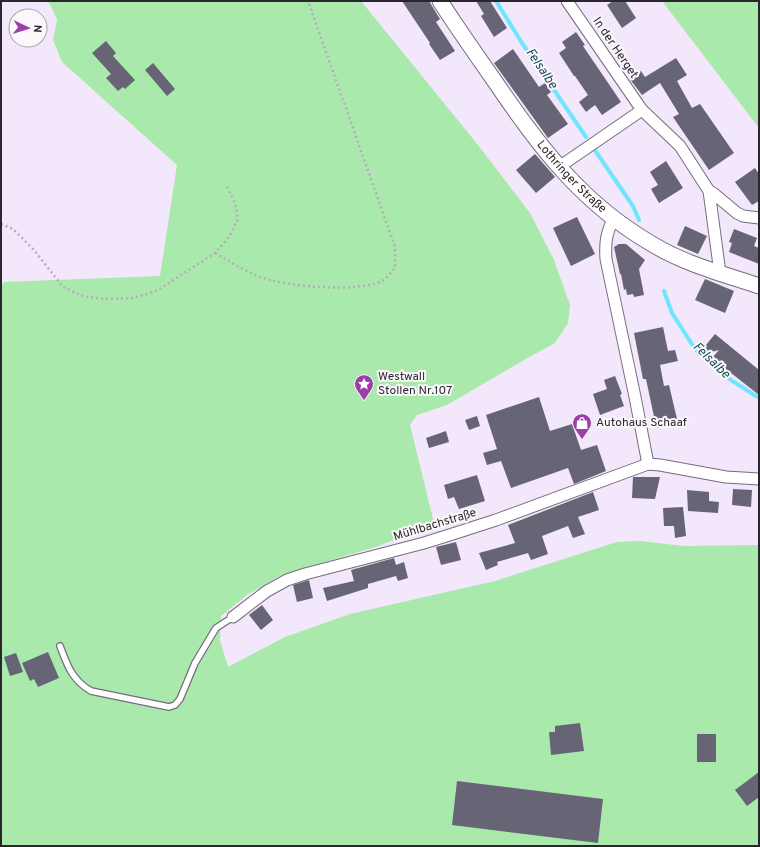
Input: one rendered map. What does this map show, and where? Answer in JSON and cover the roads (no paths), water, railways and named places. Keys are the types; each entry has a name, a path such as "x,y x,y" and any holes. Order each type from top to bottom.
{"main road":[{"name":"Lothringer Straße","path":"440,1 512,107 559,167 613,219 652,245 673,256 759,286"}],"street":[{"name":"In der Herget","path":"567,1 642,110 680,146 709,191 720,273"},
{"path":"559,167 642,110"},
{"name":"In der Herget","path":"709,191 737,213 743,216 759,218"},
{"path":"613,219 606,233 606,259 648,464 726,477 759,479"},
{"name":"Mühlbachstraße","path":"233,617 267,591 287,580 424,543 462,531 648,464"}],"lane":[{"name":"Mühlbachstraße","path":"60,646 74,677 80,685 91,691 168,707 175,705 180,699 195,663 216,628 233,617"}],"waterway":[{"name":"Felsalbe","path":"496,1 522,43 586,137"},
{"name":"Felsalbe","path":"594,149 633,206 639,220"},
{"name":"Felsalbe","path":"664,291 672,313 695,349 731,380 759,398"}],"place":[{"name":"Westwall Stollen Nr.107","path":"364,401"},
{"name":"Autohaus Schaaf","path":"582,440"}]}
